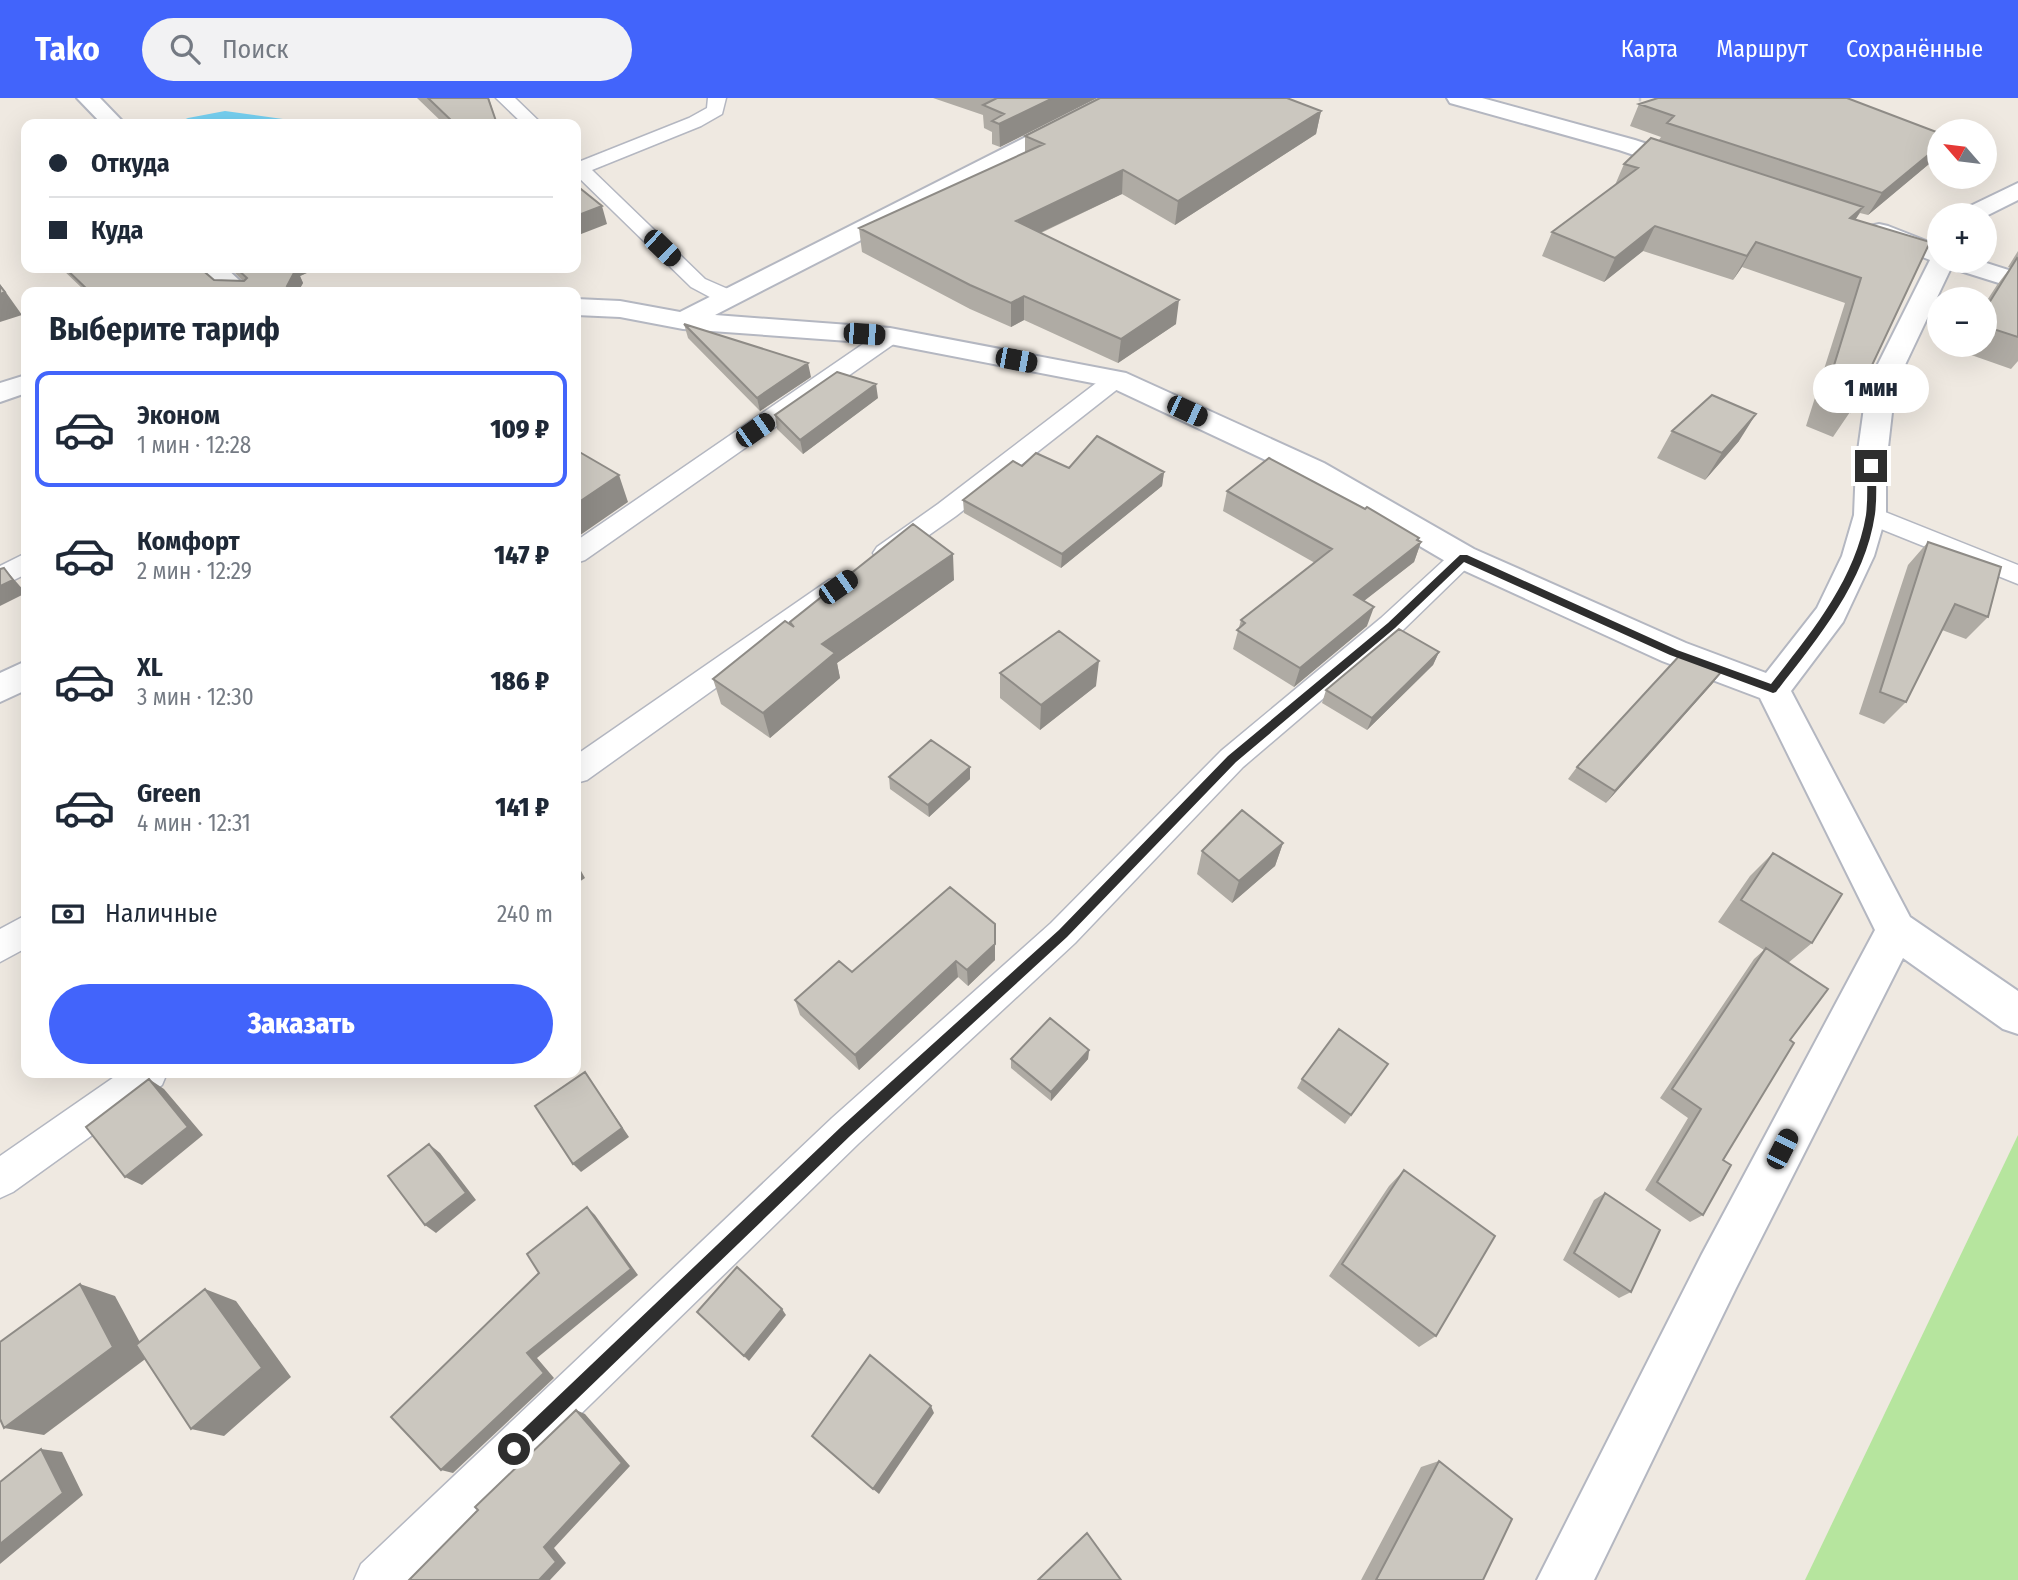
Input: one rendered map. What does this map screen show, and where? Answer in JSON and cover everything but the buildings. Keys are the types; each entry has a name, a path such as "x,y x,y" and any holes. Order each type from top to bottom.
{"street":[{"path":"88,98 109,119"},
{"path":"683,321 1120,98"},
{"path":"1458,98 1627,145 1715,174"},
{"path":"1994,203 2018,190"},
{"path":"1852,220 1927,250"},
{"path":"1914,244 1927,238"},
{"path":"217,273 233,287"},
{"path":"1773,689 1831,614 1858,556 1870,515 1871,466 1881,386 1936,273"},
{"path":"1993,273 2018,281"},
{"path":"581,307 620,309 683,321 890,336 1116,379 1313,470 1463,557 1674,652 1773,689 1896,930 2018,1015"},
{"path":"0,393 21,385"},
{"path":"0,689 21,677"},
{"path":"1565,1580 1719,1271 1896,930"}],"lane":[{"path":"505,98 528,119"},
{"path":"581,164 707,117 716,110 717,98"},
{"path":"581,170 698,283 729,298"},
{"path":"581,551 890,336"},
{"path":"581,767 947,510 1116,379"},
{"path":"1870,515 2018,575"},
{"path":"377,1580 845,1131 1063,933 1232,759 1391,625 1463,557"},
{"path":"0,578 21,565"},
{"path":"0,947 21,933"},
{"path":"0,1179 142,1078"}],"green space":[{"path":"2018,1135 2018,1580 1805,1580"}],"water":[{"path":"225,111 283,119 186,119"}],"route":[{"path":"514,1449 845,1131 1063,933 1232,759 1391,625 1463,557 1674,652 1773,689 1831,614 1858,556 1870,515 1871,466"}]}
